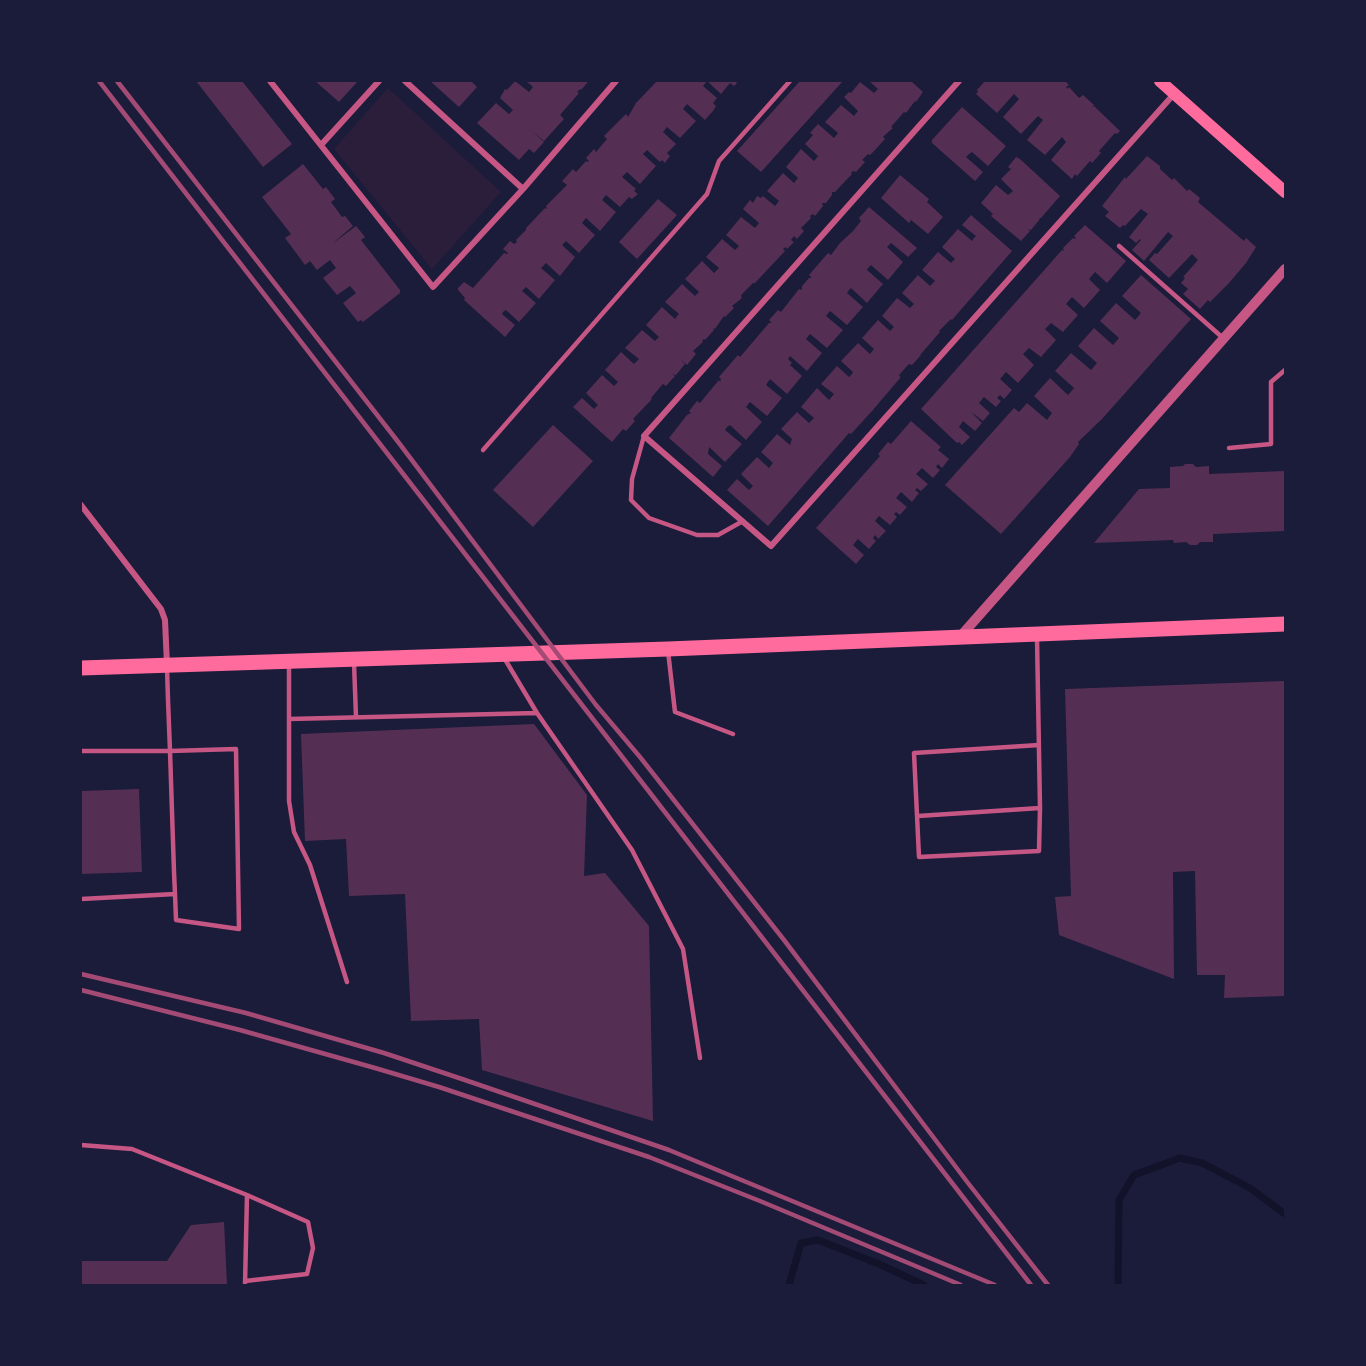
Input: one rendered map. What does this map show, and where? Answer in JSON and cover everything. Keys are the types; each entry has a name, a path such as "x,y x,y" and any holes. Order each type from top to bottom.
{"main road":[{"path":"1160,81 1285,192"},
{"path":"81,668 668,649 1285,624"}],"street":[{"path":"270,81 433,287 523,189 616,81"},
{"path":"321,145 379,81"},
{"path":"405,81 523,189"},
{"path":"959,81 644,436 771,546 1175,94"},
{"path":"958,638 1285,269"},
{"path":"81,505 162,609 165,620 167,665"}],"lane":[{"path":"483,450 707,194 719,161 790,81"},
{"path":"1119,246 1224,338"},
{"path":"1229,448 1271,444 1271,382 1285,370"},
{"path":"644,436 632,479 631,500 649,518 697,535 718,535 743,521"},
{"path":"1036,635 1039,745 1040,808 1039,851 919,857 914,753 1039,745"},
{"path":"668,649 675,712 733,734"},
{"path":"501,654 537,713 632,850 683,950 700,1058"},
{"path":"354,659 356,717"},
{"path":"289,661 289,801 294,832 310,865 347,982"},
{"path":"81,751 170,751 236,749 239,929 176,920 176,894 170,751 167,665"},
{"path":"289,719 537,713"},
{"path":"918,816 1040,808"},
{"path":"81,898 176,894"},
{"path":"81,1145 132,1149 247,1195 308,1222 313,1248 307,1274 245,1283 247,1195"}],"shaded area":[{"path":"388,88 501,192 432,269 334,149"}],"building":[{"path":"196,81 242,81 292,144 263,167"},
{"path":"315,81 358,81 339,102"},
{"path":"430,81 471,81 477,87 459,107"},
{"path":"515,81 529,92 533,87 526,81 588,82 577,92 579,93 560,115 564,119 544,141 532,131 544,142 534,153 529,149 519,160 477,123 496,103 509,114 513,110 500,98 505,89 507,90"},
{"path":"657,81 707,81 703,86 717,98 713,103 716,106 705,120 687,104 683,109 696,121 680,138 667,127 663,132 676,144 667,153 670,156 665,163 662,160 660,162 647,150 643,154 656,166 640,184 627,172 622,177 636,189 634,191 638,194 632,199 629,197 620,207 606,195 602,200 616,212 600,231 586,218 582,223 595,235 579,253 566,241 562,245 575,257 560,276 546,263 541,268 555,280 539,299 526,287 522,291 536,303 519,322 506,310 503,312 502,314 515,325 505,337 464,300 458,288 464,282 473,288 504,253 508,253 503,249 510,241 514,244 517,242 516,240 526,228 545,208 547,209 546,206 567,185 562,181 573,169 576,172 586,161 589,161 586,158 594,149 596,152 607,139 604,136 626,114 628,117 636,103"},
{"path":"707,81 735,81 737,83 734,86 730,83 721,94"},
{"path":"800,81 843,81 761,172 737,151"},
{"path":"869,81 911,81 923,92 891,127 893,128 883,137 885,139 862,160 865,162 856,172 853,171 835,192 832,192 826,203 822,203 823,206 815,216 813,214 810,216 811,218 801,228 804,231 797,239 794,236 791,240 794,242 787,249 786,247 783,249 785,251 742,294 742,298 732,306 734,308 693,351 696,354 687,365 679,358 685,364 676,375 672,374 675,376 666,386 662,385 633,419 635,421 626,431 623,429 612,442 573,407 582,398 594,409 598,405 586,393 602,375 614,386 618,382 605,370 621,352 634,364 639,359 625,348 642,330 655,341 659,337 646,325 662,307 675,319 679,314 665,302 682,284 695,296 699,292 685,279 702,261 714,273 719,268 706,257 722,239 735,250 739,246 726,235 741,217 755,228 759,223 743,209 750,200 753,203 757,196 761,198 763,196 775,206 779,201 767,191 783,173 794,183 798,178 786,167 801,149 814,161 818,156 805,144 813,135 810,133 818,124 834,138 838,133 825,122 841,105 854,116 858,111 844,97 849,92 851,93 860,82 874,93 878,89"},
{"path":"985,81 1065,81 1069,85 1066,87 1068,89 1069,87 1079,98 1083,95 1094,105 1092,108 1094,106 1120,131 1115,133 1099,151 1101,153 1092,163 1090,161 1072,179 1051,160 1066,142 1062,137 1045,155 1027,140 1043,120 1038,116 1021,134 1003,117 1019,99 1014,94 997,113 976,94"},
{"path":"962,107 1006,146 988,166 972,152 966,157 983,172 975,181 932,143 932,140"},
{"path":"1147,156 1172,180 1174,178 1187,191 1189,189 1200,198 1198,202 1244,241 1246,238 1256,247 1229,283 1200,309 1183,294 1188,289 1181,283 1185,278 1183,277 1198,260 1192,254 1169,278 1149,260 1173,236 1168,232 1144,261 1132,250 1141,240 1136,243 1129,237 1148,214 1141,209 1125,226 1120,228 1105,216 1109,212 1102,206 1125,177 1126,179"},
{"path":"1016,157 1060,196 1031,230 1028,229 1030,231 1021,241 991,216 993,214 981,203 996,185 1008,195 1013,191 1001,179 1011,169 1008,167"},
{"path":"303,164 323,189 326,187 335,199 331,202 342,217 345,216 353,226 332,244 356,226 365,237 361,240 400,290 400,293 363,322 361,320 358,322 343,303 356,293 350,286 337,295 323,278 336,268 330,260 317,270 310,261 305,265 285,238 291,234 262,197"},
{"path":"900,175 929,199 927,202 943,217 928,234 911,220 909,223 881,198"},
{"path":"658,199 677,215 637,259 619,242"},
{"path":"869,207 917,248 908,257 891,243 887,247 903,262 888,280 871,265 868,268 867,270 883,284 867,303 851,288 849,290 847,293 863,307 847,325 830,311 826,316 843,330 827,348 810,334 806,339 822,353 807,371 790,356 788,359 792,363 790,365 802,376 787,394 770,379 766,385 782,398 767,416 750,402 746,407 762,422 746,440 730,425 727,427 725,430 742,444 725,462 709,447 708,454 722,466 713,477 669,438 691,413 689,411 697,401 700,403 719,380 720,382 719,377 738,355 740,357 769,323 772,323 769,320 778,310 781,312 799,289 802,290 802,286 809,278 812,278 809,275 828,253 831,255 853,231 861,221 859,218"},
{"path":"971,215 1012,251 952,320 939,331 912,365 909,364 900,374 901,377 872,411 851,434 849,433 768,526 727,490 737,479 749,490 753,486 741,474 757,457 769,468 773,463 761,452 777,434 790,445 792,439 781,429 797,412 809,423 814,418 801,407 817,388 829,400 834,394 821,384 837,366 849,377 852,374 853,372 841,361 858,343 870,354 874,349 862,338 878,320 890,331 894,327 882,316 897,298 910,308 914,304 902,293 918,275 930,286 935,281 922,270 938,252 951,263 955,259 942,247 958,229 972,241 976,236 962,225"},
{"path":"1085,225 1126,261 1107,283 1095,272 1089,279 1100,290 1084,308 1072,297 1066,304 1078,315 1063,332 1051,323 1045,329 1056,340 1041,357 1029,348 1023,354 1034,365 1018,383 1006,372 1000,379 1012,390 1004,399 1000,395 997,398 1001,401 996,407 984,397 979,403 990,413 983,421 971,412 982,423 975,431 963,421 959,427 970,437 962,445 957,443 921,409 1062,250 1064,251 1063,248 1073,238 1076,238 1074,236"},
{"path":"1141,275 1191,319 1102,419 1078,442 1079,444 1070,457 1001,534 945,485 1014,408 1019,412 1027,403 1047,420 1052,413 1034,396 1050,378 1068,395 1074,388 1055,371 1071,353 1091,370 1097,363 1078,346 1094,328 1113,345 1119,338 1100,321 1116,303 1135,320 1141,313 1122,296"},
{"path":"911,421 941,447 938,450 949,459 942,468 938,464 936,467 940,470 933,478 922,468 916,474 928,484 921,491 917,488 915,490 919,493 912,502 901,492 896,498 907,507 900,515 896,512 894,514 897,517 890,525 879,516 875,521 886,531 878,539 875,535 873,538 876,541 869,549 858,539 853,545 864,555 856,564 816,528 880,456 878,454 888,442 891,444"},
{"path":"553,425 593,461 533,527 493,490"},
{"path":"1193,464 1196,467 1209,466 1209,474 1285,471 1285,531 1213,534 1213,542 1200,542 1197,545 1190,545 1186,542 1174,543 1173,540 1094,543 1139,489 1170,488 1170,467"},
{"path":"1285,681 1285,996 1224,998 1225,975 1197,975 1195,871 1173,872 1174,979 1059,935 1055,897 1071,896 1065,689"},
{"path":"534,724 587,795 584,876 605,873 649,926 653,1121 482,1070 479,1019 411,1021 405,894 349,896 346,839 305,841 301,734"},
{"path":"139,789 142,872 81,874 81,791"},
{"path":"224,1222 227,1285 81,1285 81,1261 167,1261 191,1225"}],"waterway":[{"path":"1118,1285 1119,1200 1134,1175 1180,1158 1202,1163 1250,1188 1285,1214"},
{"path":"789,1285 801,1243 818,1240 924,1285"}],"railway":[{"path":"99,81 1031,1285"},
{"path":"117,81 399,443 596,705 640,757 784,940 1048,1285"},
{"path":"81,974 246,1013 384,1053 465,1080 669,1150 995,1285"},
{"path":"81,990 240,1030 375,1068 649,1157 961,1285"}]}
